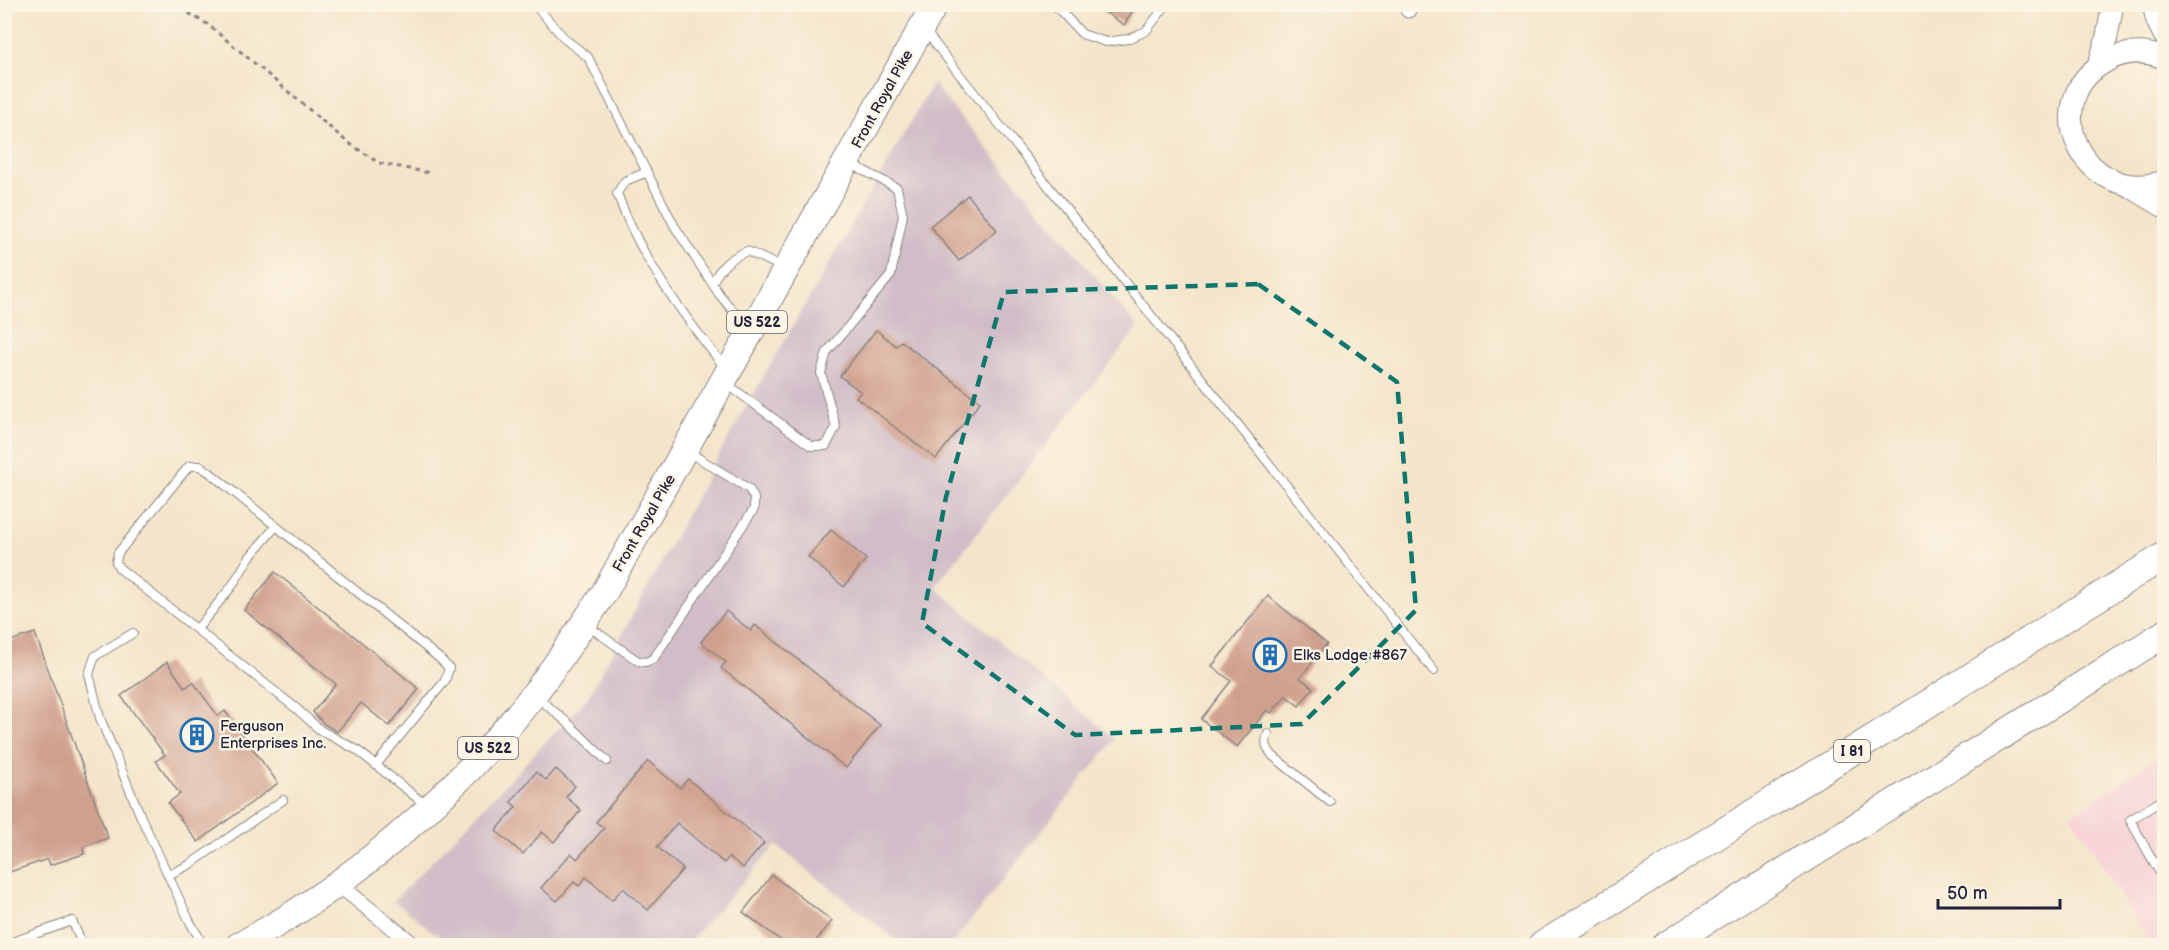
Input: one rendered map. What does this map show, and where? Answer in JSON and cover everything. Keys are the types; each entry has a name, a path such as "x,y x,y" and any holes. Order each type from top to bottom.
{"highway":[{"name":"Front Royal Pike","path":"238,945 338,884 373,857 428,807 492,743 534,694 604,593 935,4"},
{"name":"I 81","path":"1541,945 2164,556"},
{"path":"1665,945 2164,634"}],"main road":[{"path":"2098,66 2106,41 2113,4"},
{"path":"2154,4 2157,21 2164,34"},
{"path":"2164,58 2151,53 2132,52 2114,57 2098,66 2083,82 2074,102 2072,125 2077,146 2090,165 2107,179 2129,186 2164,207"},
{"path":"2129,186 2150,186 2164,181"}],"street":[{"path":"338,884 415,945"}],"lane":[{"path":"534,4 566,40 588,57 675,227 712,283 751,332"},
{"path":"1054,4 1082,34 1106,42 1128,39 1146,32 1167,4"},
{"path":"922,27 1434,671"},
{"path":"647,172 625,181 617,193 628,225 658,276 726,377 811,446 826,446 836,427 821,373 827,352 891,275 903,215 897,188 846,162"},
{"path":"712,283 720,268 734,256 747,251 786,269"},
{"path":"584,623 638,661 646,662 654,658 754,509 754,498 748,489 685,450"},
{"path":"376,765 445,681 449,668 201,465 192,465 183,470 118,553 116,562 119,568 320,730 357,750 428,807"},
{"path":"197,629 232,586 249,558 276,526"},
{"path":"133,633 95,656 89,674 100,718 141,817 190,922 204,945"},
{"path":"534,694 607,761"},
{"path":"1268,734 1266,744 1270,752 1330,802"},
{"path":"2164,799 2130,820 2164,880"},
{"path":"168,875 189,865 283,800"},
{"path":"4,945 72,921 83,945"}],"path":[{"path":"174,4 207,24 346,141 379,163 430,173"}],"highlighted area":[{"path":"1258,284 1397,382 1416,610 1302,724 1075,735 922,623 946,497 1004,292"}],"shaded area":[{"path":"933,84 1138,327 935,587 1115,739 951,945 903,945 776,845 686,945 450,945 394,901 587,699 731,433"},
{"path":"2164,753 2164,945 2151,945 2071,815"}],"building":[{"path":"1093,4 1137,4 1124,25"},
{"path":"968,195 997,230 959,261 930,226"},
{"path":"876,330 896,346 901,341 980,402 936,459 856,397 861,392 840,376"},
{"path":"831,530 866,559 844,587 808,557"},
{"path":"275,572 419,689 389,726 361,703 337,732 324,724 313,712 336,684 244,610"},
{"name":"Elks Lodge #867","path":"1268,596 1327,644 1300,678 1313,688 1299,706 1286,696 1271,713 1267,710 1237,747 1201,719 1231,681 1212,666"},
{"path":"726,611 751,631 755,625 880,725 846,768 721,668 726,662 701,642"},
{"path":"35,633 108,838 83,847 84,854 50,865 48,859 4,874 4,643"},
{"name":"Ferguson Enterprises Inc.","path":"167,662 185,688 193,682 218,716 225,711 278,783 198,842 168,803 180,794 156,761 165,755 121,696"},
{"path":"648,761 680,788 688,779 764,843 743,868 729,857 724,863 677,823 657,847 683,869 648,910 623,888 612,900 586,877 579,886 574,882 557,901 541,888 571,853 577,859 604,828 596,822"},
{"path":"556,769 575,786 566,797 581,810 554,842 542,832 523,854 496,831 516,807 511,802 536,772 546,780"},
{"path":"772,875 832,921 813,945 787,945 743,912"}],"place":[{"name":"Elks Lodge #867","path":"1270,655"},
{"name":"Ferguson Enterprises Inc.","path":"197,735"}]}
